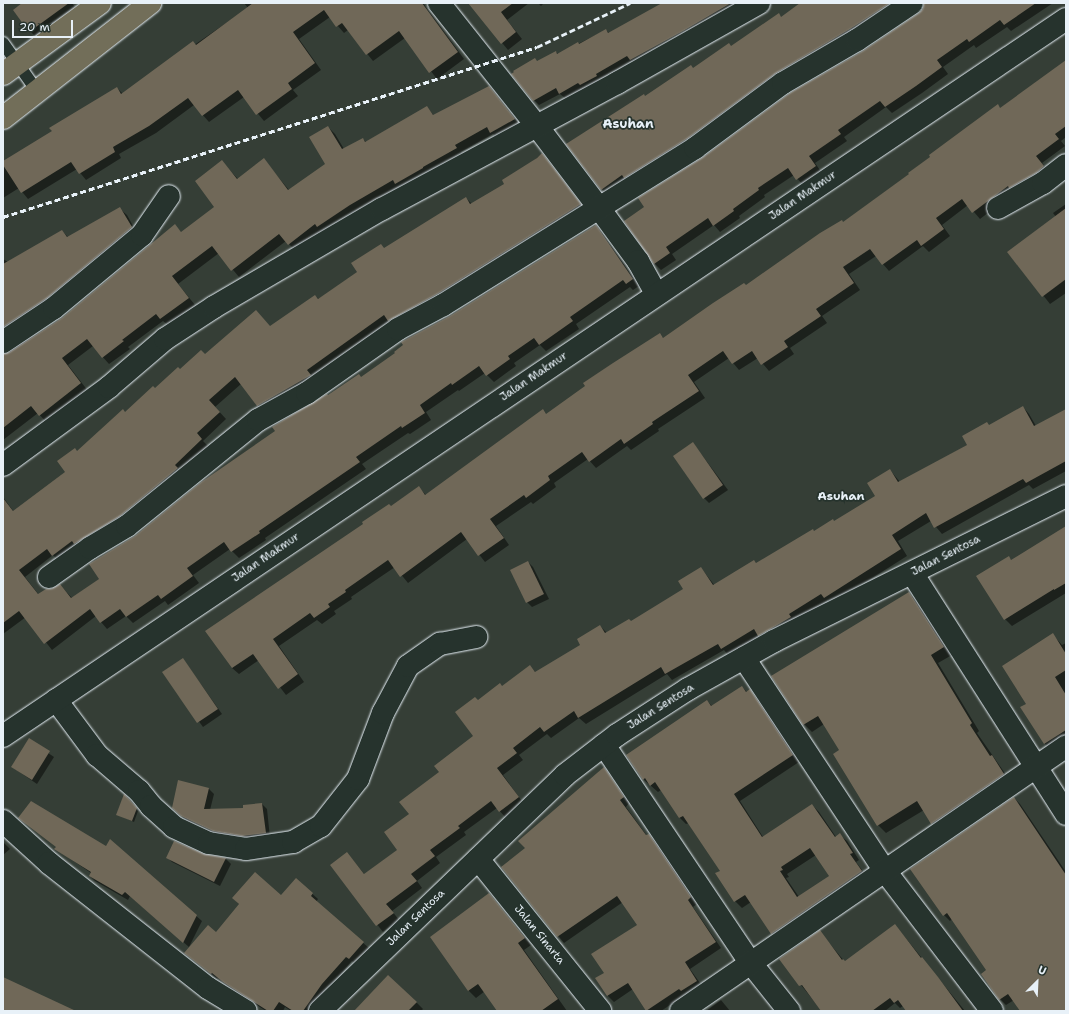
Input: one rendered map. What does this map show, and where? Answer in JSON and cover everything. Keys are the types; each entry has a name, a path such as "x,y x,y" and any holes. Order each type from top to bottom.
{"main road":[{"path":"3,118 150,3"},
{"path":"10,69 95,4"}],"street":[{"path":"439,3 600,208 638,261 656,294"},
{"path":"3,465 109,387 171,335 382,209 712,31 759,3"},
{"path":"49,577 90,548 127,526 258,420 307,392 398,329 443,305 695,148 783,83 857,40 912,3"},
{"name":"Jalan Makmur","path":"3,736 656,294 1066,20"},
{"path":"998,208 1043,183 1066,165"},
{"path":"3,342 54,308 142,235 169,196"},
{"name":"Jalan Sentosa","path":"320,1011 565,775 604,745 688,689 774,641 1066,496"},
{"path":"912,572 1066,814"},
{"path":"56,700 97,755 138,791 151,806 174,827 209,843 246,848 293,842 321,826 358,779 383,713 408,666 440,644 476,637"},
{"path":"744,658 885,871 992,1011"},
{"path":"604,745 750,962 789,1011"},
{"path":"681,1011 750,962 1066,746"},
{"path":"3,821 67,878 208,988 246,1011"},
{"name":"Jalan Sinarta","path":"478,858 600,1011"}],"lane":[{"path":"3,43 10,69 37,92"}],"building":[{"path":"22,3 69,3 29,32 13,10"},
{"path":"253,3 422,3 458,52 429,73 399,31 366,55 342,23 336,27 324,10 293,32 315,63 288,83 292,89 256,115 238,90 202,116 188,98 149,126 113,147 115,152 79,174 71,162 21,193 3,165 3,161 52,131 49,128 117,87 121,94 193,41 196,45"},
{"path":"468,3 513,3 501,12 516,32 501,44"},
{"path":"662,3 731,3 630,60 627,56 596,74 597,76 580,85 578,83 559,94 556,88 533,101 511,74 514,72 513,71 535,58 537,61 556,51 557,54 606,29 608,33"},
{"path":"800,3 890,3 850,29 776,73 688,138 624,178 622,175 601,190 566,144 644,94 645,96 691,65 693,68 729,43 731,46 779,13 781,17"},
{"path":"924,3 1036,3 1004,25 1000,20 969,42 967,39 937,60 942,67 916,86 885,107 880,101 838,130 841,134 809,156 816,166 796,180 788,168 758,188 759,190 713,226 708,218 666,247 670,253 654,264 624,221 644,207 638,198 702,158 790,93 863,51 919,13 923,9"},
{"path":"1066,60 1066,126 1055,134 1059,139 1036,156 1044,166 1036,173 1009,188 1008,186 972,213 962,199 936,218 944,229 921,246 917,240 882,265 870,249 843,267 854,283 816,309 821,316 784,341 788,347 761,365 752,351 732,364 723,351 688,375 699,391 652,422 653,424 624,444 621,439 589,462 582,452 548,476 550,480 526,498 524,495 490,519 504,538 478,556 461,532 400,577 388,560 345,590 346,592 328,604 330,607 314,618 310,613 273,639 298,674 278,689 253,654 232,668 205,631 363,524 362,522 389,504 391,506 419,486 425,495 543,409 546,414 585,386 583,383 613,363 660,333 663,338 744,283 746,285 820,233 842,220 843,222 909,174 908,173 930,157 929,155 998,104 1000,108"},
{"path":"489,86 515,119 490,133 487,127 455,145 457,148 395,184 393,180 350,205 317,227 315,224 288,245 279,234 231,271 212,246 172,276 189,298 160,319 156,314 122,340 124,341 102,358 87,339 62,358 81,383 39,416 31,406 3,428 3,354 10,352 62,318 175,224 181,232 214,207 195,181 222,160 237,179 264,158 288,190 325,164 309,137 328,126 342,149 363,138 365,142 427,106 433,115"},
{"path":"542,153 581,204 437,294 388,321 384,315 307,370 311,375 257,406 235,377 209,400 220,412 197,433 202,439 175,465 178,468 120,516 74,544 72,541 52,556 47,549 19,570 38,594 46,589 51,589 60,584 71,598 99,579 89,564 135,536 200,483 275,431 272,427 327,394 328,395 359,374 361,377 395,353 394,352 403,345 401,342 450,316 596,225 633,279 626,284 623,280 570,317 573,321 539,345 534,338 508,356 510,359 486,376 479,366 452,385 451,383 420,405 425,413 402,428 401,426 356,457 360,462 259,531 260,533 231,552 224,542 187,568 193,576 161,599 158,595 126,617 120,609 100,623 90,609 44,644 19,611 3,623 3,498 13,511 65,472 57,461 75,448 77,451 123,409 125,412 153,386 155,388 178,367 180,369 201,350 205,354 256,310 270,326 315,295 318,299 357,272 351,263 381,244 384,248 466,197 470,204 504,184 502,180 537,158"},
{"path":"120,207 132,227 47,298 3,327 3,264 62,230 67,237"},
{"path":"1066,208 1066,279 1042,297 1007,252"},
{"path":"1023,406 1034,426 1066,409 1066,461 1026,483 1023,479 934,528 926,513 892,535 901,549 824,598 821,594 789,614 791,617 758,636 754,629 721,649 718,644 665,674 661,667 578,718 574,711 544,732 540,727 513,748 517,753 497,768 519,797 499,812 491,801 458,826 460,828 430,850 435,856 411,874 417,881 386,904 394,913 376,926 330,865 347,852 364,874 397,850 384,832 409,814 399,802 439,772 434,766 473,736 455,712 475,697 478,700 500,683 502,686 530,665 535,672 580,645 577,639 600,625 605,633 629,619 631,621 683,589 678,581 701,567 713,585 754,560 756,563 813,529 814,531 833,519 834,521 875,496 867,483 890,469 898,482 967,445 962,436 987,422 989,425"},
{"path":"693,442 723,485 703,499 673,456"},
{"path":"1066,526 1066,583 1004,620 976,576 1009,556 1011,560"},
{"path":"528,561 544,594 526,603 510,570"},
{"path":"909,592 944,647 931,655 972,723 970,725 990,756 992,755 1004,774 931,824 917,801 877,826 833,754 839,750 818,716 803,725 771,676"},
{"path":"1053,633 1066,654 1066,670 1055,677 1066,695 1066,730 1044,744 1020,707 1026,704 1002,666"},
{"path":"183,658 218,709 197,723 162,672"},
{"path":"742,686 746,692 750,689 793,755 734,794 762,837 812,804 835,837 840,833 853,853 850,854 862,871 771,934 745,895 734,902 715,873 720,871 683,816 679,818 655,782 650,786 645,778 643,780 626,755 707,700 711,706","holes":["810,848 829,876 797,897 780,871 783,870 781,867"]},
{"path":"29,738 50,751 32,780 11,767"},
{"path":"604,767 624,797 620,800 646,835 649,834 691,897 688,900 716,942 685,962 697,981 681,991 679,989 646,1011 628,983 607,996 595,978 604,973 591,954 637,925 617,896 557,937 501,867 525,848 518,841"},
{"path":"178,780 209,788 204,809 243,808 243,805 262,803 266,833 242,836 213,831 181,816 172,808"},
{"path":"124,794 137,808 132,821 116,815"},
{"path":"1014,797 1066,875 1066,1011 1020,1011 1008,994 999,1000 981,974 986,970 947,913 943,916 910,869"},
{"path":"31,801 106,846 110,839 197,915 183,943 125,892 122,895 89,876 91,872 54,849 56,847 18,818"},
{"path":"174,841 204,854 226,858 214,882 166,858"},
{"path":"255,872 281,895 296,878 313,893 311,896 364,942 349,959 346,957 322,984 303,1011 293,1011 279,1002 273,1011 268,1011 223,982 212,973 211,974 184,953 208,925 216,932 239,904 232,898"},
{"path":"489,893 525,938 518,943 558,999 541,1011 497,1011 478,984 468,991 430,937"},
{"path":"895,924 921,958 922,957 938,977 963,1011 906,1011 898,1000 894,1003 890,998 872,1011 821,1011 802,985 799,986 779,959 820,930 842,960 843,959 845,961"},
{"path":"388,975 417,1002 408,1011 354,1011"},
{"path":"3,977 76,1011 3,1011"}],"railway":[{"path":"3,217 537,47 630,3"}],"district":[{"name":"Asuhan","path":"628,124"},
{"name":"Asuhan","path":"841,497"}]}
